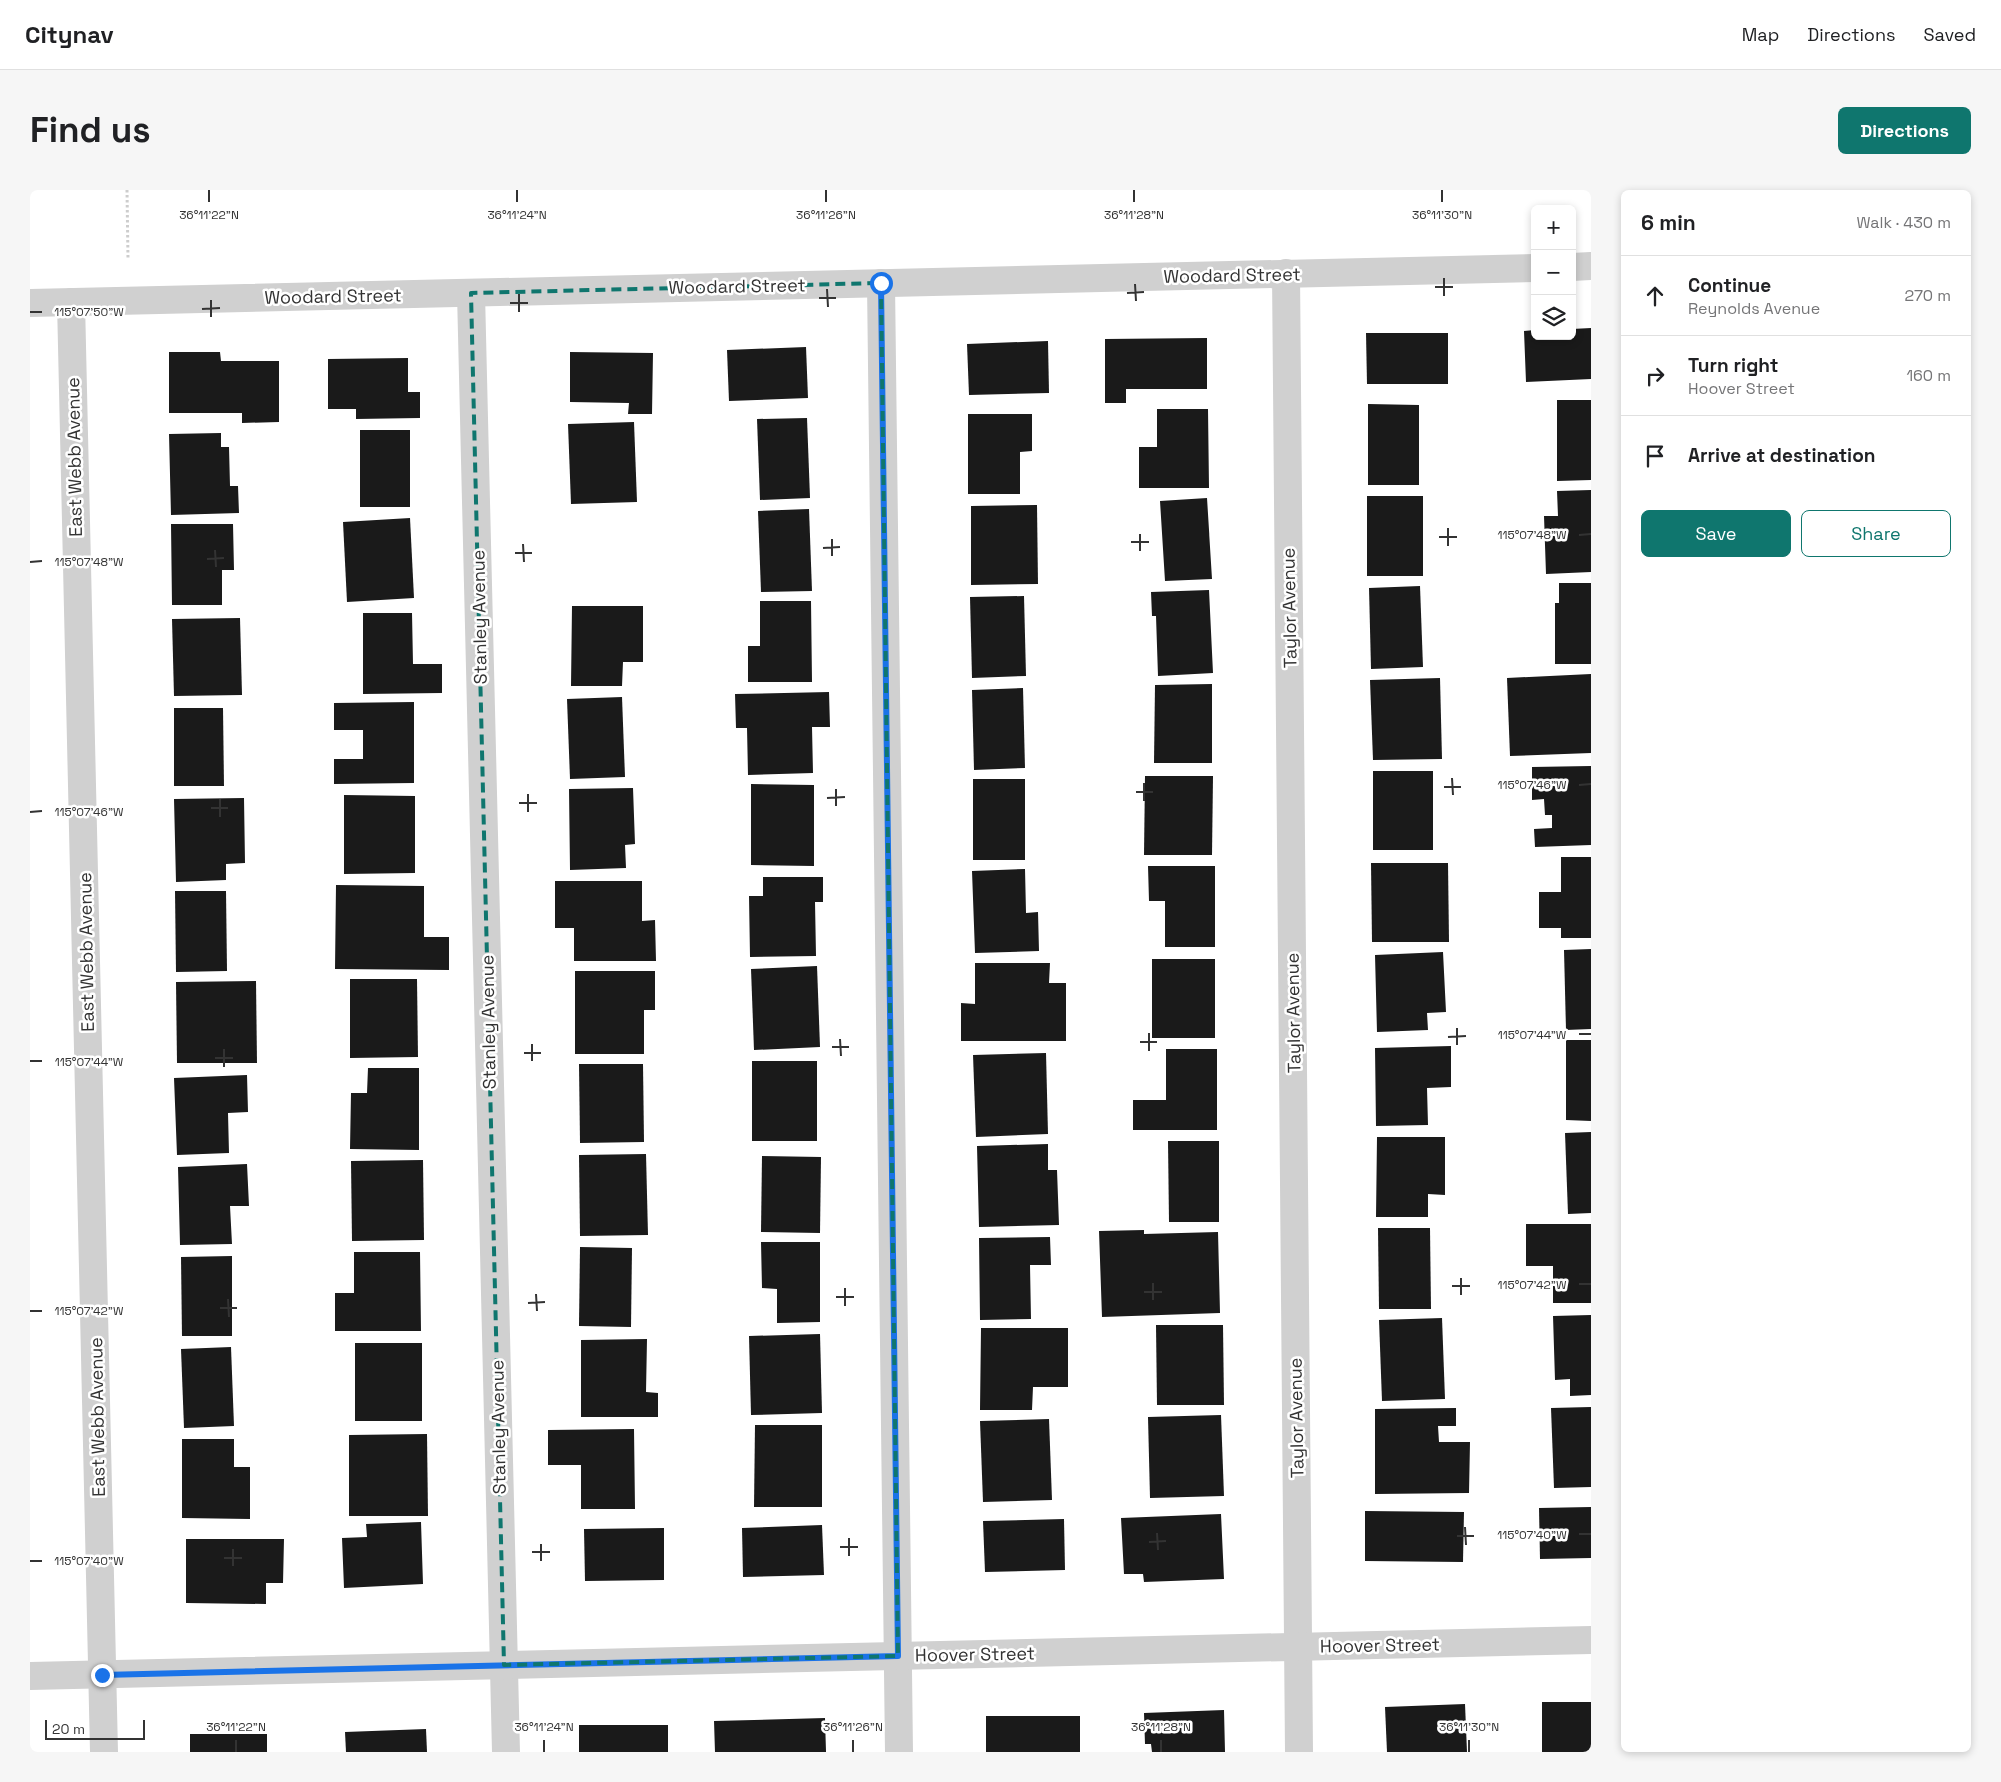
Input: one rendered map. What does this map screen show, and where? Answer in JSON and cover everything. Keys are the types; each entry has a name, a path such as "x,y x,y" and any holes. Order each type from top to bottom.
{"street":[{"path":"1576,267 1591,266"},
{"name":"Woodard Street","path":"30,303 1531,268"},
{"name":"Taylor Avenue","path":"1286,273 1299,1752"},
{"path":"881,283 899,1752"},
{"name":"Stanley Avenue","path":"471,293 506,1752"},
{"name":"East Webb Avenue","path":"71,302 104,1752"},
{"name":"Hoover Street","path":"30,1676 1591,1640"}],"path":[{"path":"126,190 128,258"}],"highlighted area":[{"path":"881,283 898,1656 504,1665 471,293"}],"building":[{"path":"1591,328 1591,379 1526,382 1524,331 1531,330 1531,340 1576,340 1576,329"},
{"path":"1366,333 1448,333 1448,384 1367,384"},
{"path":"1207,338 1207,389 1126,389 1126,403 1105,403 1105,339"},
{"path":"1048,341 1049,393 969,395 967,344"},
{"path":"806,347 808,398 729,401 727,350"},
{"path":"169,352 220,352 221,361 279,361 279,422 242,423 242,413 169,413"},
{"path":"570,352 653,353 652,414 628,414 629,403 570,402"},
{"path":"408,358 408,392 420,392 420,418 356,419 356,409 328,409 328,359"},
{"path":"1557,400 1591,400 1591,480 1557,481"},
{"path":"1368,404 1419,405 1419,485 1368,485"},
{"path":"1157,409 1208,409 1209,488 1139,488 1139,447 1157,447"},
{"path":"968,414 1032,414 1032,451 1020,452 1020,494 968,494"},
{"path":"807,418 810,498 760,500 757,419"},
{"path":"634,422 637,502 571,504 568,424"},
{"path":"360,430 410,430 410,507 360,507"},
{"path":"221,433 221,447 229,447 230,486 238,486 239,513 171,515 169,434"},
{"path":"1591,490 1591,572 1546,574 1544,516 1558,516 1557,491"},
{"path":"1367,496 1423,496 1423,576 1367,576"},
{"path":"1207,498 1212,579 1165,581 1160,501"},
{"path":"1037,505 1038,584 971,585 971,506"},
{"path":"809,509 812,591 761,592 758,511"},
{"path":"410,518 414,598 347,602 343,522"},
{"path":"171,524 233,524 234,570 222,570 222,605 172,605"},
{"path":"1559,583 1591,583 1591,664 1555,664 1555,603 1559,603"},
{"path":"1420,586 1423,667 1371,669 1369,588"},
{"path":"1209,590 1213,673 1158,676 1156,616 1152,616 1151,592"},
{"path":"1024,596 1026,676 972,678 970,597"},
{"path":"760,601 811,601 812,682 748,682 748,646 760,646"},
{"path":"572,606 643,606 643,662 623,662 622,686 571,686"},
{"path":"363,613 412,613 413,664 442,664 442,693 363,694"},
{"path":"240,618 242,695 174,696 172,619"},
{"path":"1591,674 1591,753 1510,756 1507,678"},
{"path":"1440,678 1442,759 1373,760 1370,680"},
{"path":"1212,684 1212,763 1154,763 1155,685"},
{"path":"1023,688 1025,768 974,770 972,690"},
{"path":"829,692 830,727 812,727 813,773 748,775 747,728 736,728 735,694"},
{"path":"622,697 625,777 570,779 567,699"},
{"path":"414,702 414,783 334,784 334,759 363,759 363,730 334,730 334,703"},
{"path":"174,708 223,708 224,786 174,786"},
{"path":"1591,766 1591,845 1535,847 1534,829 1552,828 1552,815 1545,815 1544,799 1532,800 1532,767"},
{"path":"1373,771 1433,771 1433,850 1373,850"},
{"path":"1145,776 1213,776 1212,855 1144,855"},
{"path":"973,779 1025,779 1025,860 973,860"},
{"path":"751,784 814,785 814,866 751,865"},
{"path":"633,788 635,844 625,845 626,868 570,870 569,789"},
{"path":"344,795 415,796 415,873 344,874"},
{"path":"244,798 245,863 226,864 226,880 176,882 174,799"},
{"path":"1561,857 1591,857 1591,938 1561,938 1561,928 1539,928 1539,892 1561,892"},
{"path":"1371,863 1448,863 1449,942 1372,942"},
{"path":"1148,866 1215,866 1215,947 1165,947 1165,901 1149,901"},
{"path":"1025,869 1026,913 1038,912 1039,951 975,953 972,871"},
{"path":"763,877 823,877 823,902 815,902 816,956 750,957 749,896 763,896"},
{"path":"555,881 642,881 642,921 655,920 656,961 574,961 574,928 555,928"},
{"path":"336,885 424,886 424,937 449,937 449,970 335,969"},
{"path":"175,891 226,891 227,971 176,972"},
{"path":"1591,949 1591,1029 1566,1030 1564,950"},
{"path":"1443,952 1446,1012 1427,1013 1428,1030 1377,1032 1375,955"},
{"path":"1152,959 1215,959 1215,1038 1152,1038"},
{"path":"975,963 1050,963 1049,983 1066,983 1066,1041 961,1041 961,1003 975,1004"},
{"path":"817,966 820,1047 754,1050 751,969"},
{"path":"575,971 655,971 655,1010 644,1010 644,1054 575,1054"},
{"path":"350,979 417,979 418,1057 350,1058"},
{"path":"256,981 257,1063 177,1063 176,982"},
{"path":"1566,1040 1591,1040 1591,1121 1566,1120"},
{"path":"1451,1046 1451,1087 1427,1088 1428,1125 1376,1126 1375,1048"},
{"path":"1166,1049 1217,1049 1217,1130 1133,1130 1133,1100 1166,1100"},
{"path":"1046,1053 1048,1134 976,1137 973,1055"},
{"path":"752,1061 817,1061 817,1141 752,1141"},
{"path":"579,1064 643,1064 644,1142 580,1143"},
{"path":"368,1068 419,1068 419,1150 350,1149 351,1093 367,1093"},
{"path":"247,1075 248,1112 228,1113 229,1153 177,1155 174,1078"},
{"path":"1591,1132 1591,1213 1568,1214 1565,1133"},
{"path":"1377,1137 1445,1137 1445,1195 1428,1194 1428,1217 1376,1217"},
{"path":"1168,1141 1219,1141 1219,1222 1169,1222"},
{"path":"1048,1144 1048,1170 1057,1170 1059,1225 979,1227 977,1146"},
{"path":"646,1154 648,1235 580,1236 579,1155"},
{"path":"762,1156 821,1157 820,1233 761,1232"},
{"path":"423,1160 424,1240 352,1241 351,1161"},
{"path":"247,1164 249,1206 230,1206 232,1244 180,1245 178,1167"},
{"path":"1526,1224 1591,1224 1591,1303 1553,1303 1553,1266 1526,1266"},
{"path":"1378,1228 1430,1228 1431,1309 1379,1309"},
{"path":"1144,1230 1144,1234 1218,1232 1220,1313 1102,1317 1099,1231"},
{"path":"1050,1237 1051,1265 1030,1265 1031,1319 980,1320 979,1238"},
{"path":"761,1242 820,1242 820,1322 777,1323 777,1289 762,1288"},
{"path":"580,1247 632,1248 631,1327 579,1326"},
{"path":"354,1252 420,1252 421,1331 335,1331 335,1293 354,1293"},
{"path":"232,1256 232,1336 182,1336 181,1257"},
{"path":"1591,1315 1591,1395 1570,1396 1570,1379 1555,1380 1553,1316"},
{"path":"1442,1318 1445,1399 1382,1401 1379,1320"},
{"path":"1156,1325 1223,1325 1224,1405 1157,1405"},
{"path":"981,1328 1068,1328 1068,1387 1033,1387 1032,1410 980,1410"},
{"path":"820,1334 822,1413 751,1415 749,1336"},
{"path":"647,1339 646,1392 658,1393 658,1417 581,1417 581,1340"},
{"path":"355,1343 422,1343 422,1421 355,1421"},
{"path":"231,1347 234,1426 184,1428 181,1349"},
{"path":"1591,1407 1591,1487 1554,1488 1551,1408"},
{"path":"1456,1408 1456,1426 1438,1426 1439,1442 1470,1442 1469,1493 1375,1494 1375,1409"},
{"path":"1221,1415 1224,1496 1150,1498 1148,1417"},
{"path":"1049,1419 1052,1500 983,1502 980,1421"},
{"path":"755,1425 822,1425 822,1507 754,1507"},
{"path":"634,1429 635,1509 581,1509 581,1465 548,1465 548,1430"},
{"path":"427,1434 428,1516 349,1516 349,1435"},
{"path":"182,1439 234,1439 234,1467 250,1467 250,1519 182,1518"},
{"path":"1591,1507 1591,1558 1540,1559 1539,1508"},
{"path":"1365,1511 1464,1512 1463,1562 1365,1561"},
{"path":"1221,1514 1224,1579 1144,1582 1143,1574 1124,1574 1121,1518"},
{"path":"1064,1519 1065,1570 985,1572 983,1521"},
{"path":"421,1522 423,1584 344,1588 342,1538 367,1537 366,1524"},
{"path":"822,1525 824,1575 743,1577 742,1528"},
{"path":"664,1528 664,1580 585,1581 584,1529"},
{"path":"186,1539 284,1539 283,1583 266,1583 266,1604 186,1603"},
{"path":"1542,1702 1591,1702 1591,1752 1542,1752"},
{"path":"1465,1704 1467,1752 1387,1752 1385,1707"},
{"path":"1224,1710 1225,1752 1152,1752 1151,1744 1145,1744 1144,1713"},
{"path":"986,1716 1080,1716 1080,1752 986,1752"},
{"path":"825,1718 826,1752 715,1752 714,1721"},
{"path":"579,1725 668,1725 668,1752 579,1752"},
{"path":"426,1729 427,1752 346,1752 345,1732"},
{"path":"190,1734 267,1734 267,1752 190,1752"}],"route":[{"path":"102,1675 898,1656 881,283"}]}
